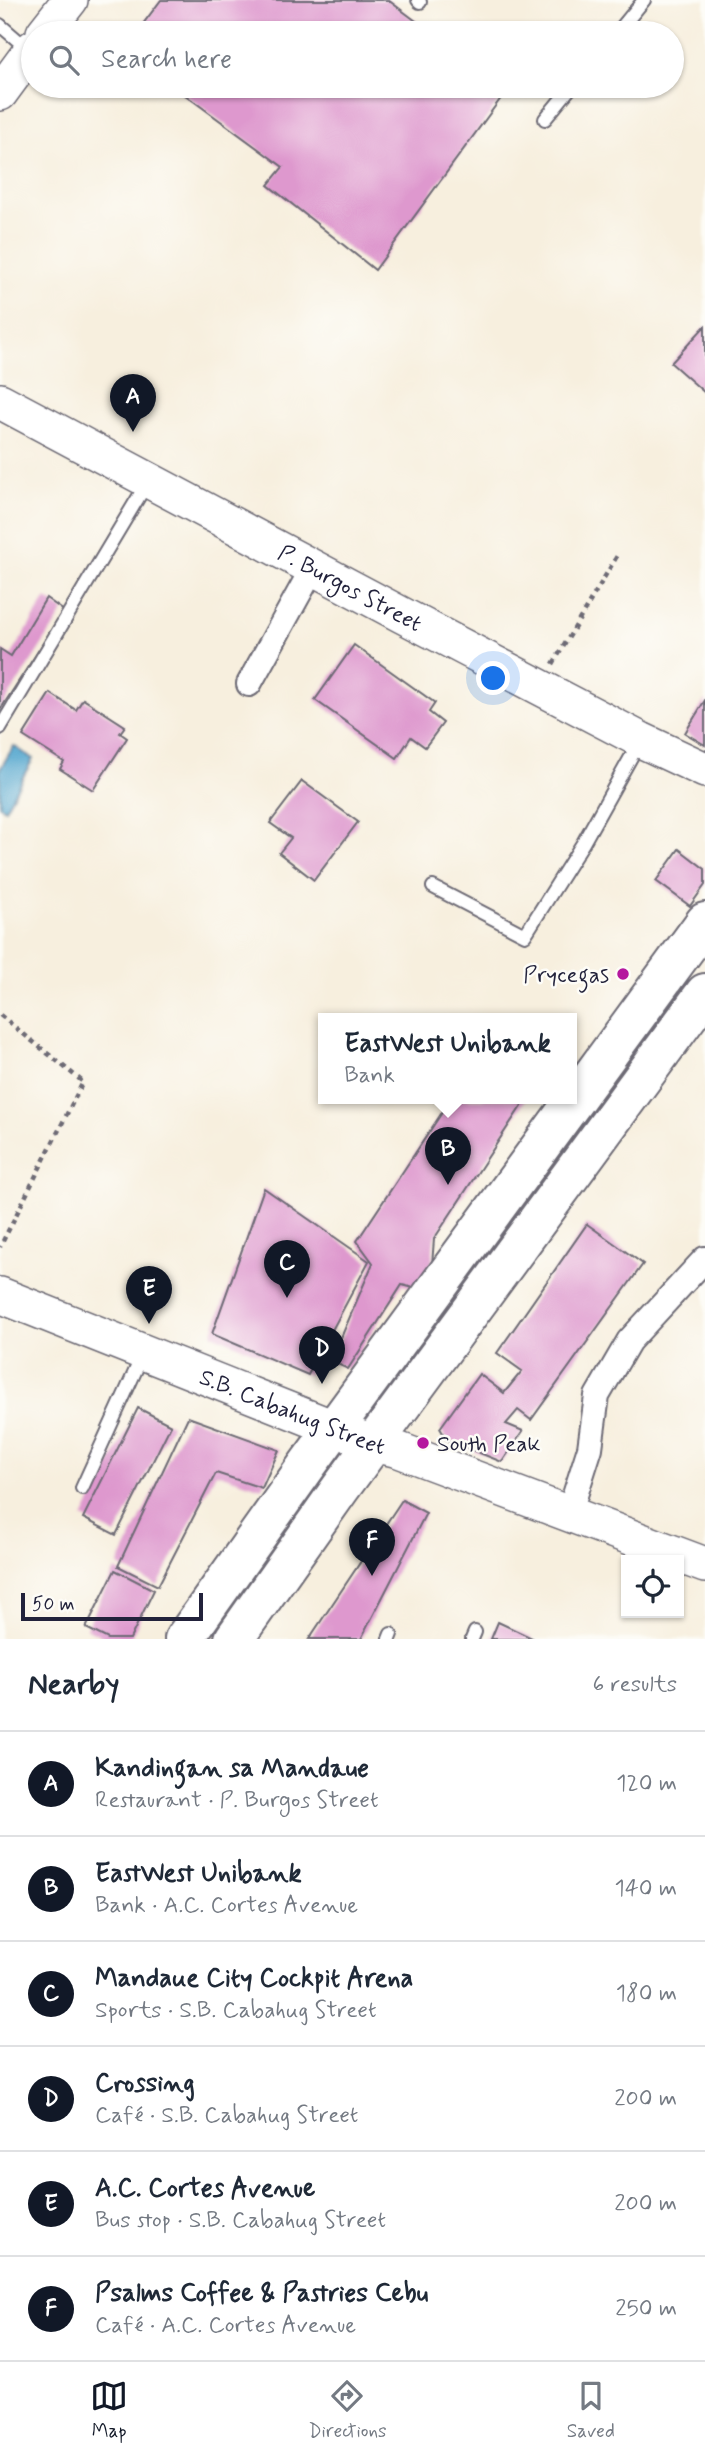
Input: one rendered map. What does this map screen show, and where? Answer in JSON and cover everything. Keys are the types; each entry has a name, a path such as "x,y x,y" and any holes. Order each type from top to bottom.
{"main road":[{"path":"577,1096 705,922"},
{"path":"234,1639 705,993"},
{"path":"184,1639 571,1104"},
{"path":"566,1111 601,1137"}],"street":[{"path":"53,21 69,0"},
{"path":"0,93 21,64"},
{"name":"P. Burgos Street","path":"0,401 641,740 705,770"},
{"path":"249,684 313,568"},
{"path":"569,1514 590,1448 597,1396 629,1341 700,1275"},
{"name":"S.B. Cabahug Street","path":"0,1295 374,1444 705,1565"}],"lane":[{"path":"627,21 645,0"},
{"path":"0,25 21,36"},
{"path":"545,119 562,98"},
{"path":"0,728 149,480"},
{"path":"433,887 525,935 583,843 641,740"},
{"path":"82,1488 144,1352"}],"path":[{"path":"540,686 617,556"},
{"path":"0,1015 83,1082 0,1247"}],"water":[{"path":"14,746 33,759 5,809 0,806 0,769"}],"building":[{"path":"161,0 388,0 416,21 145,21"},
{"path":"189,98 501,98 375,270 268,185 283,167"},
{"path":"705,326 705,393 671,363"},
{"path":"46,598 64,611 0,710 0,649 11,656"},
{"path":"354,645 435,703 429,712 443,723 425,747 411,737 397,758 315,700"},
{"path":"50,693 76,710 83,699 125,726 120,733 127,738 93,790 60,769 64,762 23,736"},
{"path":"705,700 705,745 685,733"},
{"path":"302,781 358,822 314,880 279,853 291,838 270,823"},
{"path":"679,849 705,869 705,885 690,906 656,881"},
{"path":"448,1104 523,1104 434,1239 432,1265 418,1289 402,1285 348,1369 331,1361 373,1263 357,1241"},
{"path":"264,1188 369,1261 308,1375 212,1334"},
{"path":"587,1224 643,1264 531,1420 518,1410 506,1424 523,1431 502,1462 447,1440 440,1428 479,1374 504,1393 522,1371 497,1353"},
{"path":"138,1408 171,1425 116,1535 83,1518"},
{"path":"188,1417 279,1450 262,1488 216,1473 158,1586 118,1566"},
{"path":"402,1500 426,1513 361,1639 309,1639"},
{"path":"115,1570 154,1590 130,1639 108,1639 86,1628"},
{"path":"498,1622 534,1639 491,1639"}],"place":[{"name":"Kandingan sa Mandaue","path":"133,432"},
{"name":"Prycegas","path":"623,974"},
{"name":"EastWest Unibank","path":"448,1185"},
{"name":"Mandaue City Cockpit Arena","path":"287,1298"},
{"name":"A.C. Cortes Avenue","path":"149,1324"},
{"name":"Crossing","path":"322,1384"},
{"name":"South Peak","path":"423,1443"},
{"name":"Psalms Coffee & Pastries Cebu","path":"372,1576"}]}
